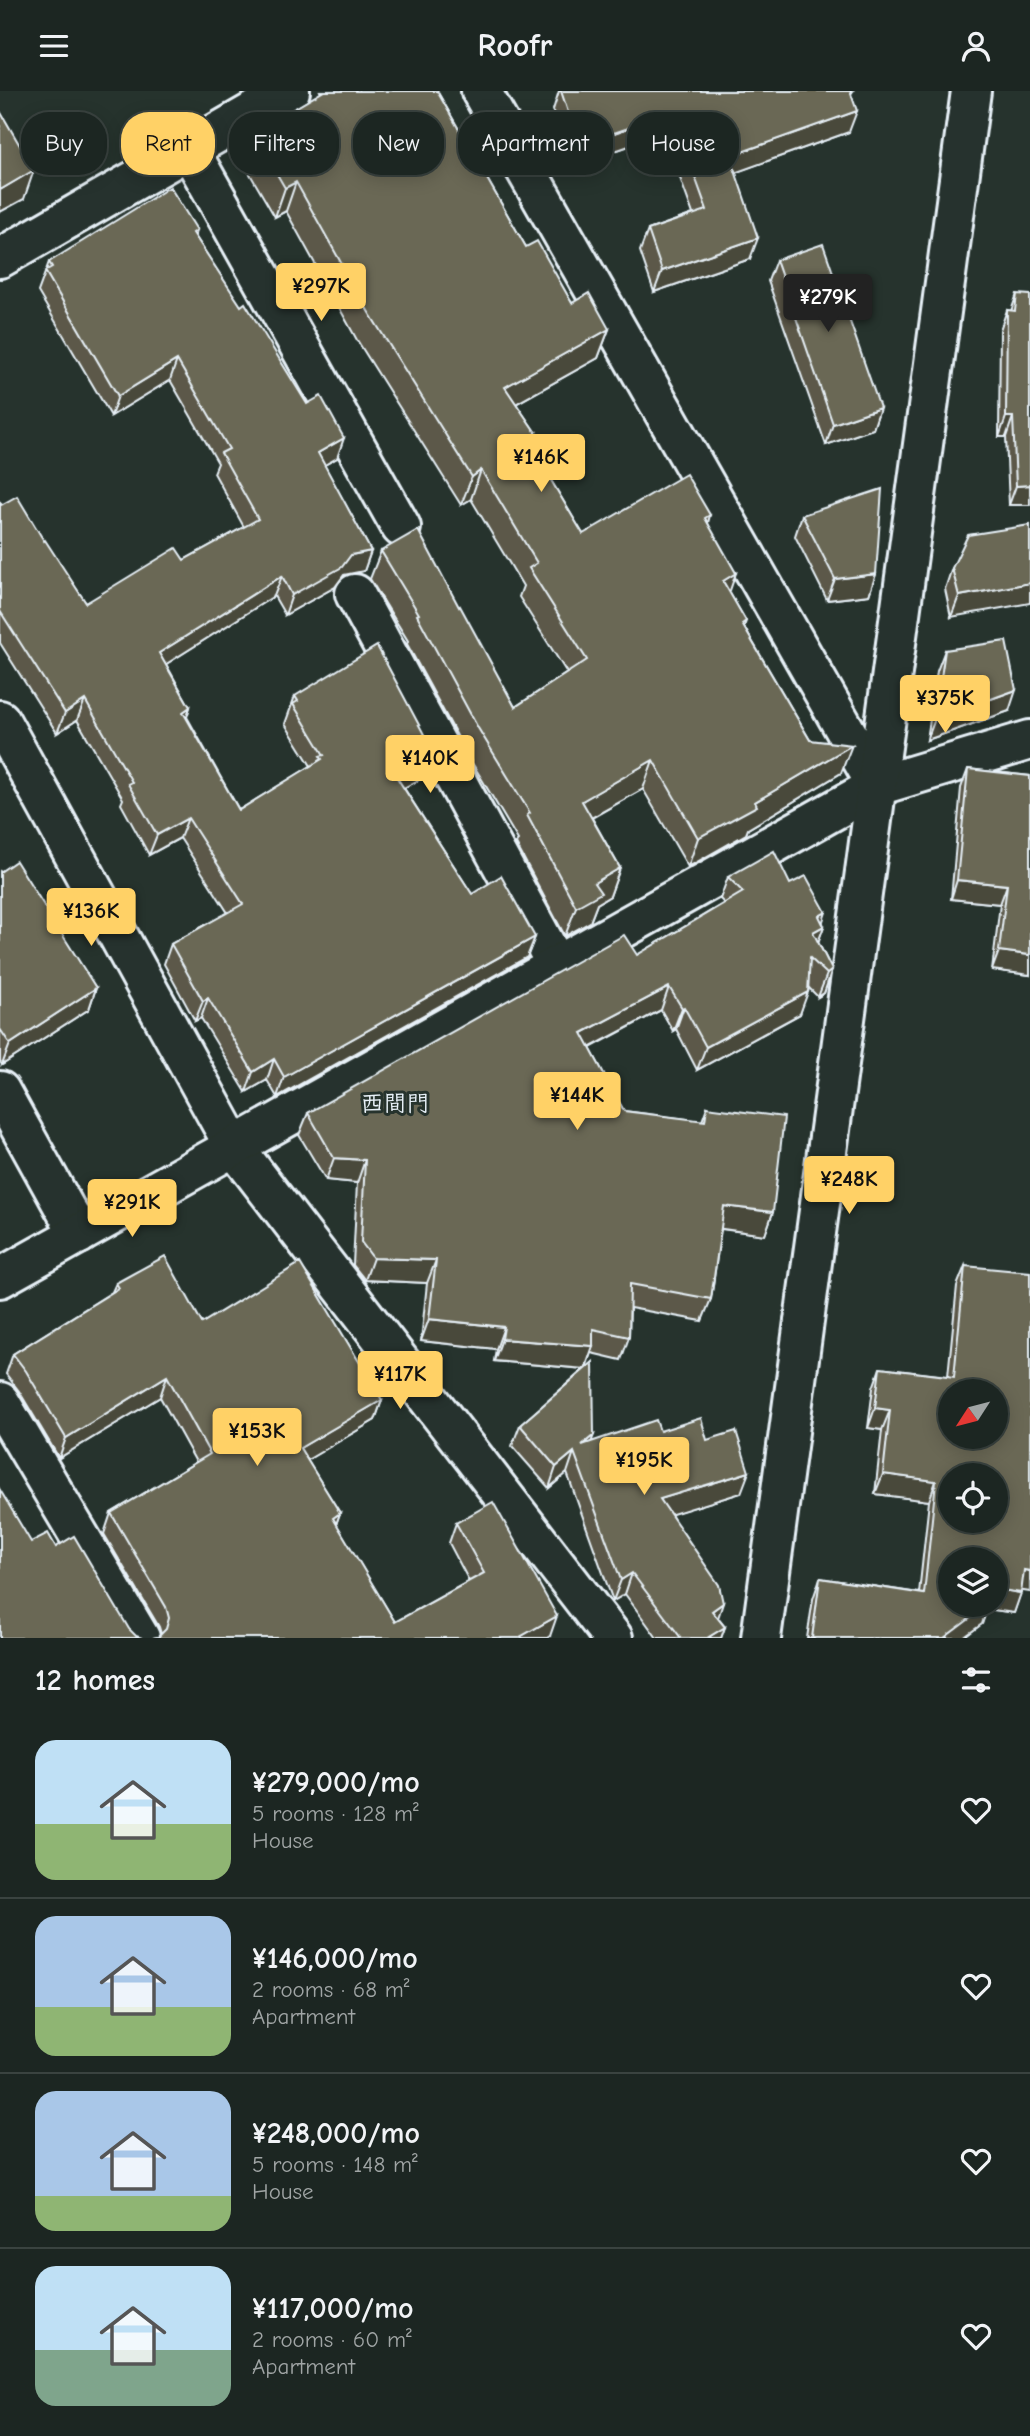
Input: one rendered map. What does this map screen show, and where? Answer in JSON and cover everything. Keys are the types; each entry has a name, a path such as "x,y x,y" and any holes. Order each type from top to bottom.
{"street":[{"path":"215,134 290,91"},
{"path":"481,91 877,786"},
{"path":"761,1638 971,91"},
{"path":"0,258 143,175"},
{"path":"203,175 401,527"},
{"path":"355,594 557,966"},
{"path":"0,720 235,1148 613,1638"},
{"path":"0,1278 877,786 1030,740"},
{"path":"0,1091 79,1234"},
{"path":"0,1402 140,1638"}],"building":[{"path":"324,91 437,91 458,128 458,175 485,175 526,247 537,241 572,303 589,293 609,329 505,387 536,433 527,440 583,534 686,474 710,515 705,518 736,573 723,581 746,621 742,624 810,740 852,745 755,802 757,806 698,838 653,760 582,801 620,868 594,883 601,893 576,907 527,815 530,813 478,728 417,615 419,614 381,551 418,530 515,707 587,660 529,568 537,563 481,470 472,477 368,311 296,182 285,188 277,175 339,175 339,112 288,112"},
{"path":"561,91 850,91 857,111 739,153 739,112 627,112 627,128 613,133 613,112 568,112"},
{"path":"0,111 21,147 21,175 26,175 0,190"},
{"path":"694,175 736,175 758,238 662,271 648,230 707,210"},
{"path":"170,187 197,230 193,233 241,306 245,303 307,404 321,396 344,438 318,453 371,551 351,555 342,567 292,595 282,576 159,653 190,707 183,712 239,810 322,759 320,756 324,755 293,704 298,701 295,696 377,646 435,755 396,776 472,894 501,876 535,937 284,1077 274,1059 253,1072 208,998 203,1001 171,944 243,904 188,818 157,835 128,784 132,782 85,700 65,713 0,611 0,502 1,505 17,496 86,603 176,548 184,560 258,519 221,453 229,449 177,360 118,396 45,271 52,267 49,262"},
{"path":"823,244 880,408 833,424 776,260"},
{"path":"1017,294 1030,295 1030,485 1016,486 1013,417 1006,417 1007,310 1015,311"},
{"path":"882,489 876,574 835,579 802,515"},
{"path":"1030,525 1030,583 959,596 952,568 968,535"},
{"path":"1006,641 1016,690 935,719 945,650"},
{"path":"968,769 1030,776 1030,955 999,951 1007,885 957,880"},
{"path":"774,851 790,884 806,876 826,912 819,916 824,926 813,932 832,970 827,974 810,958 808,992 706,1047 684,1007 682,1008 669,987 582,1033 624,1111 705,1121 707,1107 784,1117 773,1212 724,1206 711,1299 630,1284 629,1337 593,1329 593,1346 502,1339 504,1327 429,1319 436,1260 373,1258 361,1242 365,1160 334,1158 308,1113 624,935 637,955 743,892 728,877"},
{"path":"16,861 96,988 10,1044 0,1029 0,872"},
{"path":"165,1256 202,1323 300,1263 382,1400 300,1448 340,1513 333,1518 395,1622 484,1573 456,1523 493,1502 557,1616 518,1638 153,1638 166,1629 169,1618 166,1607 111,1513 210,1454 167,1376 66,1438 13,1354 119,1288 116,1283"},
{"path":"965,1266 1030,1272 1030,1571 1024,1570 1021,1593 1008,1591 1008,1547 938,1547 938,1617 972,1617 944,1638 812,1638 820,1578 924,1594 936,1481 883,1474 890,1410 875,1408 880,1368 954,1377"},
{"path":"593,1362 594,1435 582,1445 656,1420 660,1431 701,1418 707,1440 736,1431 749,1472 660,1499 719,1585 723,1603 712,1611 725,1627 707,1638 681,1638 632,1573 621,1580 574,1452 556,1467 520,1425"},
{"path":"0,1490 31,1542 48,1533 56,1547 74,1536 129,1629 142,1638 0,1638"}],"district":[{"name":"西間門","path":"395,1103"}]}
